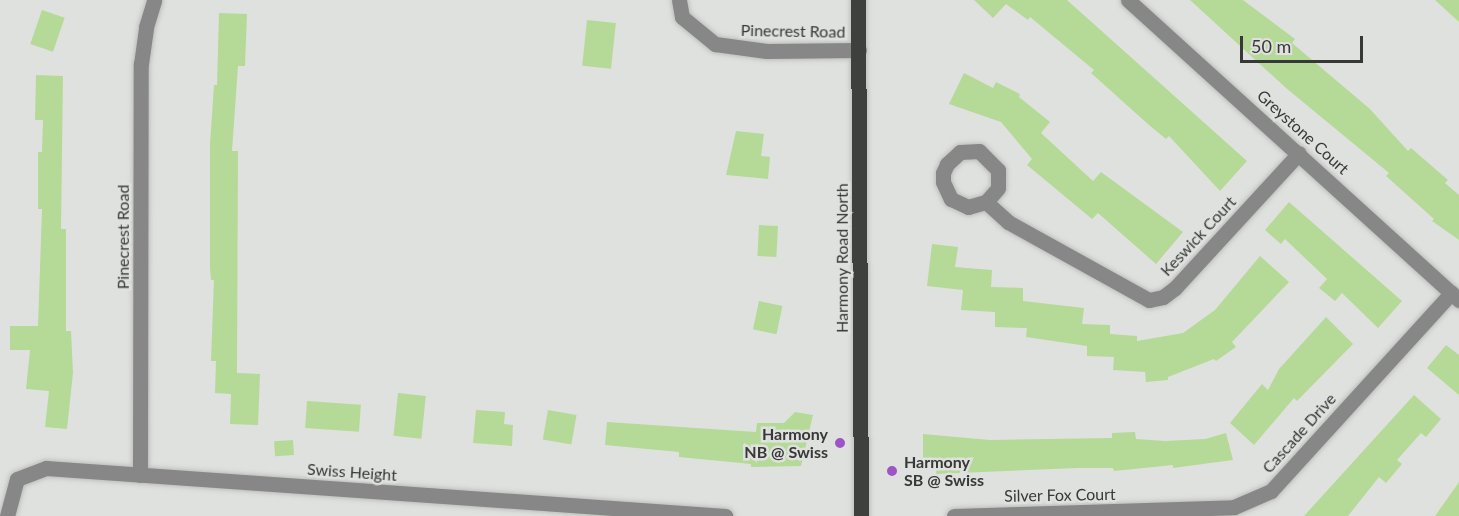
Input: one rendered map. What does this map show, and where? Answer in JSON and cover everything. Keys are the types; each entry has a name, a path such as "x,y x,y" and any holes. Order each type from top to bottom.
{"main road":[{"name":"Harmony Road North","path":"858,0 861,516"}],"street":[{"name":"Pinecrest Road","path":"140,475 141,64 146,27 154,0"},
{"name":"Pinecrest Road","path":"679,0 682,17 715,44 767,51 859,50"},
{"name":"Greystone Court","path":"1128,0 1455,297"},
{"name":"Keswick Court","path":"986,202 1008,222 1149,300 1163,297 1175,288 1299,153"},
{"name":"Cascade Drive","path":"1130,514 1234,507 1271,491 1455,297"},
{"name":"Swiss Height","path":"7,516 17,478 46,468 725,516"},
{"name":"Silver Fox Court","path":"954,516 1130,514"}],"building":[{"path":"974,0 1067,0 1247,161 1220,191 1169,136 1166,139 1149,125 1091,73 1094,70 1030,17 1028,20 1006,4 993,18"},
{"path":"1190,0 1243,0 1295,39 1292,43 1370,109 1408,151 1411,148 1448,180 1445,183 1459,195 1459,240 1432,221 1434,219 1386,176 1389,173 1286,88"},
{"path":"1435,0 1459,0 1459,22"},
{"path":"42,10 65,18 53,52 30,44"},
{"path":"219,13 247,14 245,66 238,66 232,151 238,151 237,373 260,374 258,425 230,424 231,394 215,393 216,361 211,361 214,280 211,280 210,268 210,144 214,85 217,85"},
{"path":"587,20 616,23 611,69 582,66"},
{"path":"964,73 993,88 996,82 1020,94 1019,97 1050,122 1041,133 1093,181 1101,172 1183,232 1156,264 1098,213 1092,219 1027,165 1032,159 1001,122 949,104"},
{"path":"36,75 63,76 61,229 66,229 66,331 71,331 73,373 67,429 45,427 49,391 26,389 30,350 10,350 10,326 38,326 42,209 38,209 38,152 42,152 43,120 35,120"},
{"path":"736,131 764,134 761,156 770,157 768,179 726,175"},
{"path":"1289,202 1402,301 1378,328 1342,293 1335,301 1319,288 1327,279 1285,239 1281,244 1265,230"},
{"path":"759,225 778,226 776,257 757,256"},
{"path":"932,244 958,247 955,267 992,270 991,287 1023,288 1023,301 1084,308 1082,324 1110,325 1110,334 1137,336 1137,341 1183,333 1215,310 1260,256 1289,282 1232,342 1236,347 1216,361 1214,359 1168,377 1168,380 1146,382 1145,372 1113,370 1114,357 1087,356 1087,346 1026,337 1027,328 995,327 995,312 961,310 963,290 927,286"},
{"path":"759,301 782,306 776,334 753,329"},
{"path":"1326,317 1353,344 1297,401 1294,398 1254,445 1230,423 1262,384 1268,390 1279,369"},
{"path":"1446,345 1459,355 1459,395 1427,368"},
{"path":"398,393 426,396 421,439 394,436"},
{"path":"1414,395 1441,419 1426,437 1421,433 1397,460 1402,464 1386,483 1379,477 1348,516 1304,516"},
{"path":"307,401 361,405 359,432 305,428"},
{"path":"476,410 505,412 504,424 513,425 512,446 473,443"},
{"path":"548,410 577,415 571,445 543,440"},
{"path":"795,412 813,415 801,466 751,467 751,464 679,457 679,452 605,445 607,422 756,432 757,423 784,423"},
{"path":"1135,432 1136,439 1165,441 1205,439 1226,433 1233,460 1173,468 1173,465 1114,471 1113,468 1077,468 936,474 937,466 923,461 923,434 990,440 1112,438 1112,433"},
{"path":"293,440 294,455 275,456 274,441"},
{"path":"1459,482 1459,516 1435,516"}],"place":[{"name":"Harmony NB @ Swiss","path":"840,443"},
{"name":"Harmony SB @ Swiss","path":"892,471"}]}
